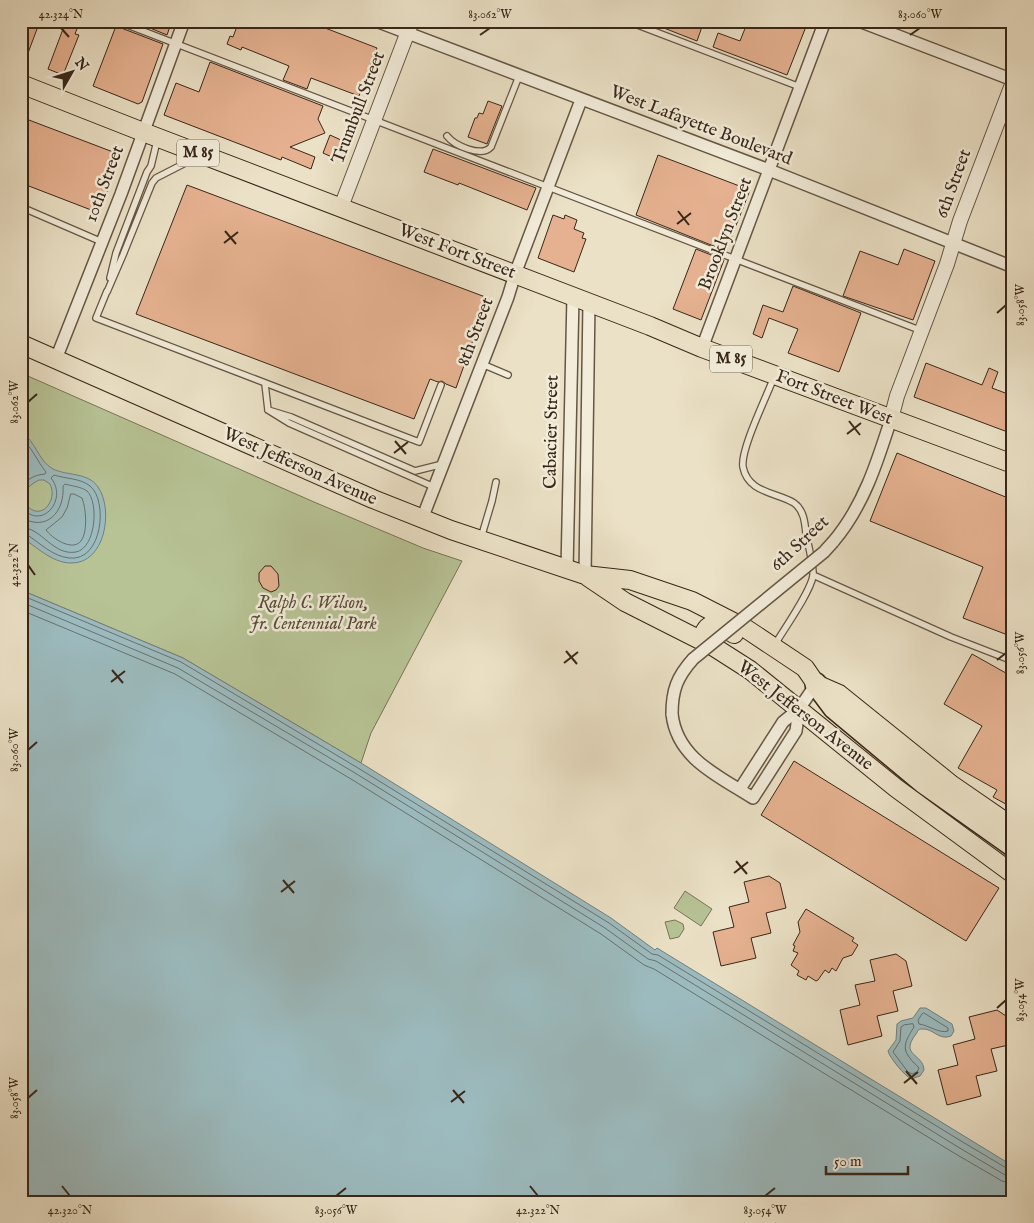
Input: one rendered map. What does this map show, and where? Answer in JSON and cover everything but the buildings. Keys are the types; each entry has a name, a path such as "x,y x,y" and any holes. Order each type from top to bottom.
{"highway":[{"path":"816,684 834,708 924,783 1013,846"}],"main road":[{"name":"M 85","path":"21,84 341,207"},
{"name":"West Fort Street","path":"341,207 581,299"},
{"name":"Fort Street West","path":"581,299 702,348 1013,464"},
{"name":"West Jefferson Avenue","path":"21,344 422,519 480,541 585,575 630,580 692,601 745,628 805,668 816,684 839,694 952,784 1013,827"},
{"name":"West Jefferson Avenue","path":"585,575 624,602 714,647 750,670 896,788 1013,874"},
{"path":"714,647 706,639 704,633 706,628 711,625 718,625 769,654 794,661"}],"street":[{"name":"10th Street","path":"56,359 102,242 151,135 175,44 184,21"},
{"name":"West Lafayette Boulevard","path":"376,21 410,28 518,76 769,170 1013,266"},
{"name":"Brooklyn Street","path":"702,348 825,21"},
{"path":"859,21 1013,81"},
{"name":"Trumbull Street","path":"341,207 410,28"},
{"name":"6th Street","path":"799,709 796,731 753,798 705,768 688,752 676,733 672,714 672,694 685,668 693,660 824,552 853,516 862,500 897,398 1013,81"},
{"name":"8th Street","path":"422,519 508,297 581,100"},
{"name":"Cabacier Street","path":"567,569 581,299"},
{"name":"Cabacier Street","path":"581,299 585,575"},
{"path":"740,789 783,722 799,709 816,684"}],"lane":[{"path":"117,21 922,331"},
{"path":"627,21 800,87"},
{"path":"447,136 451,142 479,153 488,151 518,76"},
{"path":"151,135 151,166 116,253 107,290 96,318 419,442 441,385"},
{"path":"107,290 107,292 152,183 156,178 201,154"},
{"path":"21,207 102,242"},
{"path":"482,364 508,375"},
{"path":"773,647 803,598 813,575 804,521 799,508 756,487 748,478 743,467 743,457 775,375"},
{"path":"265,384 268,410"},
{"path":"268,410 291,417 415,471 444,464"},
{"path":"268,410 289,423 434,487"},
{"path":"480,541 496,482"},
{"path":"813,575 951,637 1013,661"}],"green space":[{"name":"Ralph C. Wilson, Jr. Centennial Park","path":"21,373 314,502 423,548 462,561 371,733 361,763 183,658 21,590"},
{"path":"685,891 712,909 701,926 674,908"},
{"path":"675,920 683,924 684,929 679,937 670,939 665,922"}],"water":[{"path":"21,432 30,440 44,461 53,469 94,482 103,497 105,521 99,545 92,555 83,561 71,563 57,560 21,537","holes":["39,480 44,480 51,487 52,494 49,504 44,510 32,510 27,506 25,493 30,486"]},
{"path":"21,590 183,658 361,763 611,918 655,950 657,948 1013,1166 1013,1202 21,1202"},
{"path":"920,1008 926,1008 952,1024 954,1031 951,1036 943,1037 926,1029 918,1030 911,1041 910,1047 913,1054 923,1064 924,1070 920,1076 911,1079 898,1066 888,1051 896,1040 897,1024 913,1018"}]}
